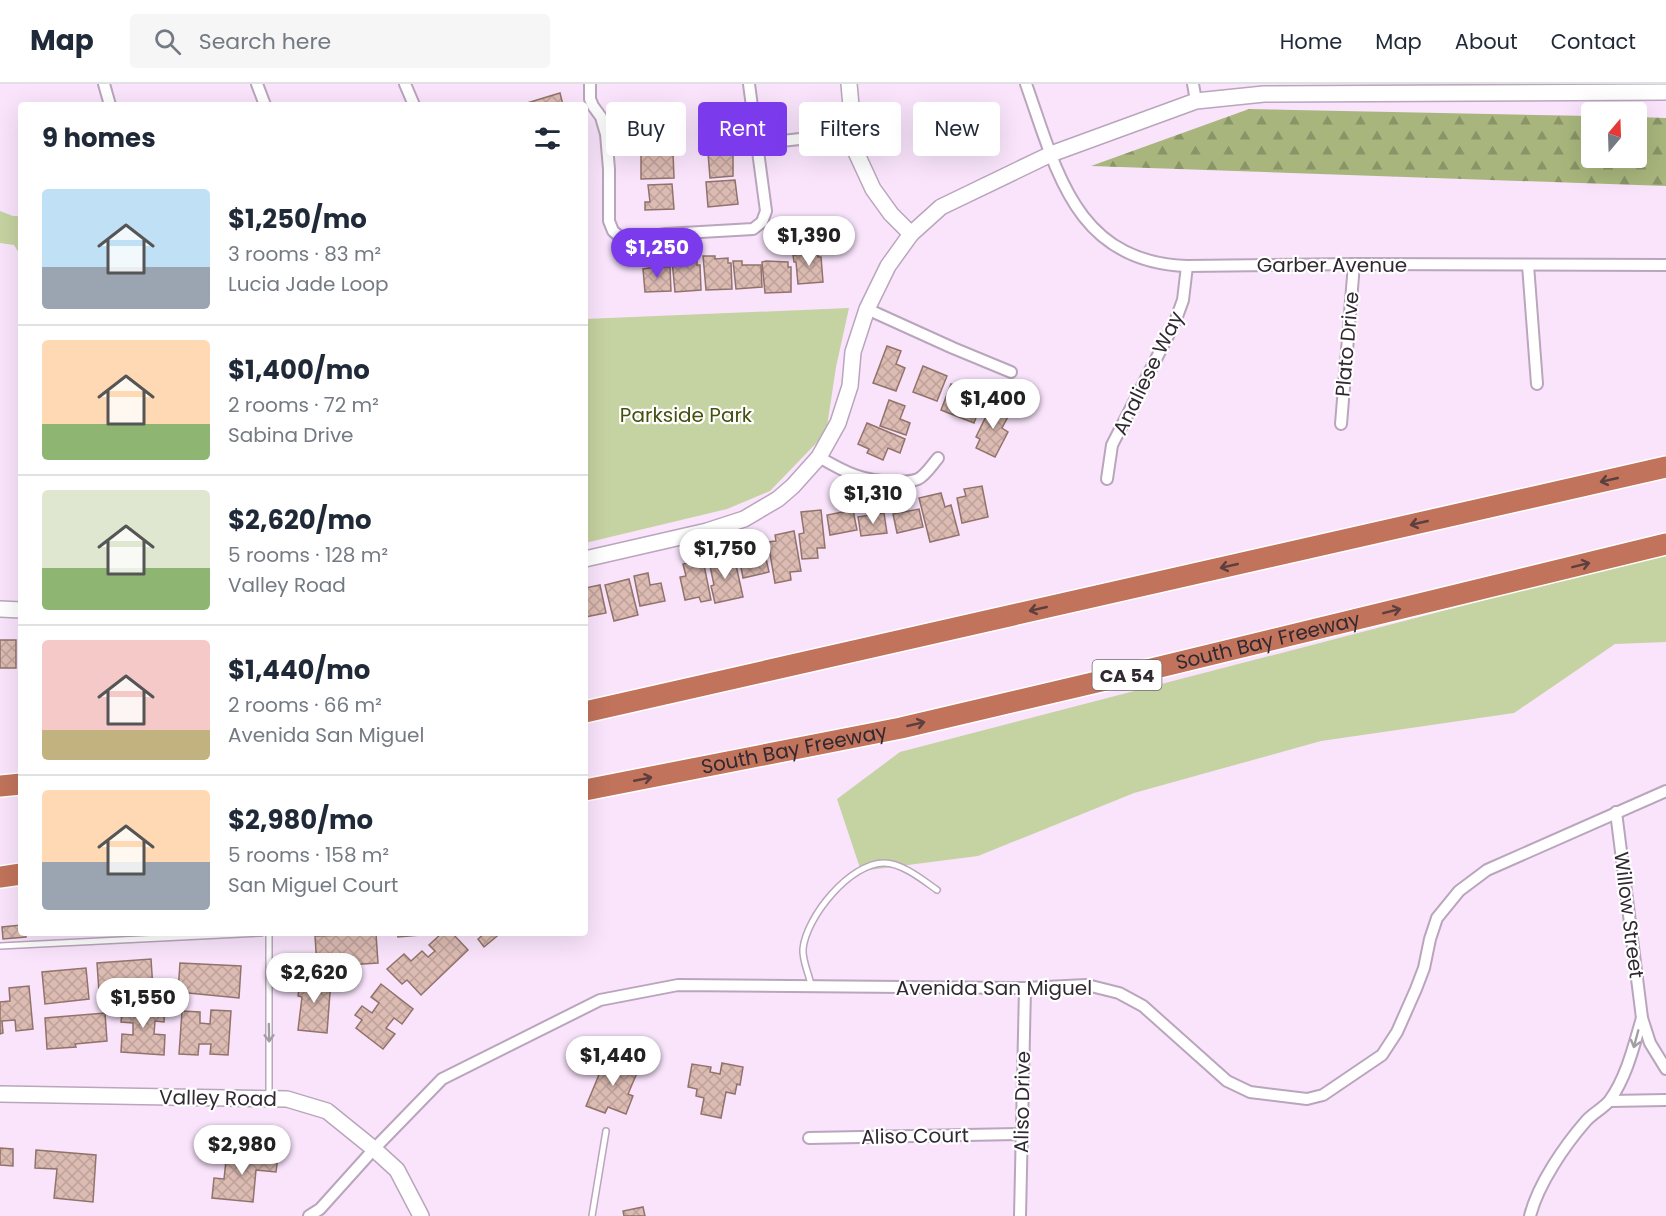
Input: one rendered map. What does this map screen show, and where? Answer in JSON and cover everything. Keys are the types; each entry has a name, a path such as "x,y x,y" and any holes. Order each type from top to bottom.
{"highway":[{"path":"588,711 1666,467"},
{"name":"South Bay Freeway","path":"588,789 901,728 1666,544"},
{"path":"0,875 18,873"}],"main road":[{"path":"849,84 851,102"},
{"path":"588,558 706,531 744,519 770,504 793,486 819,457 829,440 845,405 850,386 853,352 867,309 888,266 911,234 941,207 1051,154 1196,101 1264,94 1446,89 1612,88 1666,92"},
{"path":"858,156 873,189 891,214 911,234"},
{"path":"0,609 18,610"},
{"name":"Valley Road","path":"0,1094 287,1099 327,1111 374,1149 397,1170 421,1216"}],"street":[{"path":"104,84 109,102"},
{"path":"257,84 264,102"},
{"path":"405,84 413,102"},
{"path":"590,84 590,99 601,117 606,134 609,221 613,231 627,238 753,229 762,222 766,211 758,156"},
{"path":"749,84 751,102"},
{"name":"Garber Avenue","path":"1026,84 1051,154 1075,206 1084,219 1107,240 1145,260 1166,265 1187,266 1354,264 1666,266"},
{"path":"1193,84 1196,101"},
{"name":"Plato Drive","path":"1341,424 1354,264"},
{"path":"1528,265 1537,384"},
{"name":"Analiese Way","path":"1107,479 1112,445 1175,322 1183,300 1187,266"},
{"path":"867,309 1011,372"},
{"path":"819,457 846,473 864,479 906,482 920,479 938,458"},
{"name":"Avenida San Miguel","path":"309,1216 320,1209 441,1079 600,1000 678,985 1024,988 1087,986 1112,991 1143,1006 1227,1081 1250,1092 1307,1099 1323,1095 1382,1056 1397,1032 1416,989 1437,918 1459,891 1487,870 1666,791"},
{"name":"Willow Street","path":"1616,812 1642,1018 1650,1043 1666,1069"},
{"name":"Aliso Drive","path":"1020,1216 1024,988"},
{"name":"Willow Street","path":"1530,1216 1546,1178 1568,1145 1587,1119 1610,1101 1631,1058 1642,1018"},
{"path":"1610,1101 1666,1100"},
{"name":"Aliso Court","path":"809,1138 1021,1134"}],"lane":[{"path":"811,987 803,949 807,933 814,918 847,877 870,864 886,863 899,867 937,890"},
{"path":"0,946 201,936"},
{"path":"269,936 269,1099"},
{"path":"592,1216 606,1131"}],"green space":[{"path":"1249,109 1581,116 1581,168 1647,168 1647,117 1666,118 1666,186 1091,166"},
{"path":"0,211 18,216 18,251 14,245 0,243"},
{"name":"Parkside Park","path":"849,308 836,367 826,433 770,491 727,509 588,542 588,319"},
{"path":"1666,553 1666,642 1615,644 1514,713 1321,741 1134,793 978,856 861,871 837,799 900,752"}],"building":[{"path":"560,93 562,102 530,102"},
{"path":"641,156 673,156 674,178 641,179"},
{"path":"708,156 733,156 733,176 710,178"},
{"path":"735,180 738,204 708,207 706,182"},
{"path":"672,184 674,209 645,210 645,202 650,202 648,185"},
{"path":"818,249 823,282 798,284 793,255 806,254 805,250"},
{"path":"703,256 715,256 715,259 728,258 728,263 731,263 732,289 706,290"},
{"path":"684,259 684,261 697,260 697,265 700,265 701,290 675,292 672,260"},
{"path":"733,261 742,261 742,265 761,265 762,287 736,289"},
{"path":"762,262 788,262 788,267 791,267 791,292 765,293"},
{"path":"670,267 671,291 645,292 643,269"},
{"path":"887,346 901,351 896,364 905,368 896,391 873,383"},
{"path":"923,366 947,376 937,401 913,392"},
{"path":"951,384 984,396 974,423 941,410"},
{"path":"889,400 905,406 900,419 910,423 906,435 880,426"},
{"path":"993,402 1011,411 1002,428 1008,432 995,457 976,448 980,439 976,437"},
{"path":"867,423 905,439 900,453 888,448 883,460 867,453 869,449 858,444"},
{"path":"982,486 988,517 962,523 957,498 966,496 964,489"},
{"path":"941,493 945,507 951,505 959,535 930,542 919,498"},
{"path":"919,509 923,527 897,533 893,514"},
{"path":"821,510 825,548 817,548 818,558 802,559 799,534 804,533 801,512"},
{"path":"853,510 857,530 830,535 827,515"},
{"path":"884,513 887,533 861,536 858,517"},
{"path":"794,531 801,571 790,572 791,580 775,583 768,542 776,541 775,535"},
{"path":"763,545 769,572 743,578 738,551"},
{"path":"734,556 743,597 715,603 709,561"},
{"path":"703,560 711,600 701,602 699,597 685,600 680,577 686,576 683,564"},
{"path":"648,573 650,585 661,583 665,601 640,606 634,576"},
{"path":"629,579 638,615 614,621 605,585"},
{"path":"600,585 606,613 588,616 588,587"},
{"path":"0,640 16,640 16,668 0,668"},
{"path":"18,925 18,936 26,937 3,939 2,927"},
{"path":"315,936 376,936 378,963 317,967"},
{"path":"439,936 455,936 468,950 421,995 407,980 402,984 387,969 404,954 411,961 422,951 428,957 435,951 429,945"},
{"path":"482,936 497,936 484,947 478,939"},
{"path":"151,959 153,989 99,992 97,963"},
{"path":"180,963 241,966 239,998 178,992"},
{"path":"86,968 89,999 45,1004 42,972"},
{"path":"301,976 331,979 327,1033 298,1030 302,997 298,996"},
{"path":"381,984 413,1009 402,1024 394,1018 386,1028 395,1034 383,1049 356,1028 362,1020 355,1015 362,1006 372,1013 379,1003 371,997"},
{"path":"29,986 33,1029 16,1031 15,1020 2,1021 3,1033 0,1034 0,1002 10,1001 9,988"},
{"path":"123,1003 165,1005 164,1022 155,1021 154,1034 165,1035 164,1055 121,1052 122,1034 133,1035 133,1023 121,1022"},
{"path":"211,1010 231,1011 228,1055 210,1054 211,1044 199,1044 198,1055 179,1054 182,1011 200,1012 200,1023 210,1024"},
{"path":"105,1013 107,1041 75,1044 76,1047 47,1049 45,1018"},
{"path":"608,1053 626,1060 623,1067 637,1073 628,1094 633,1096 626,1114 608,1107 605,1113 586,1106"},
{"path":"722,1063 743,1067 740,1085 737,1084 735,1094 726,1092 721,1118 701,1114 704,1098 696,1096 697,1089 688,1087 692,1064 711,1067 710,1072 720,1074"},
{"path":"0,1148 13,1149 13,1166 0,1165"},
{"path":"36,1150 96,1155 93,1202 54,1198 57,1169 35,1168"},
{"path":"227,1151 278,1156 276,1172 256,1170 253,1202 212,1198 214,1178 224,1179"},
{"path":"643,1207 645,1216 624,1216 623,1211"}]}
